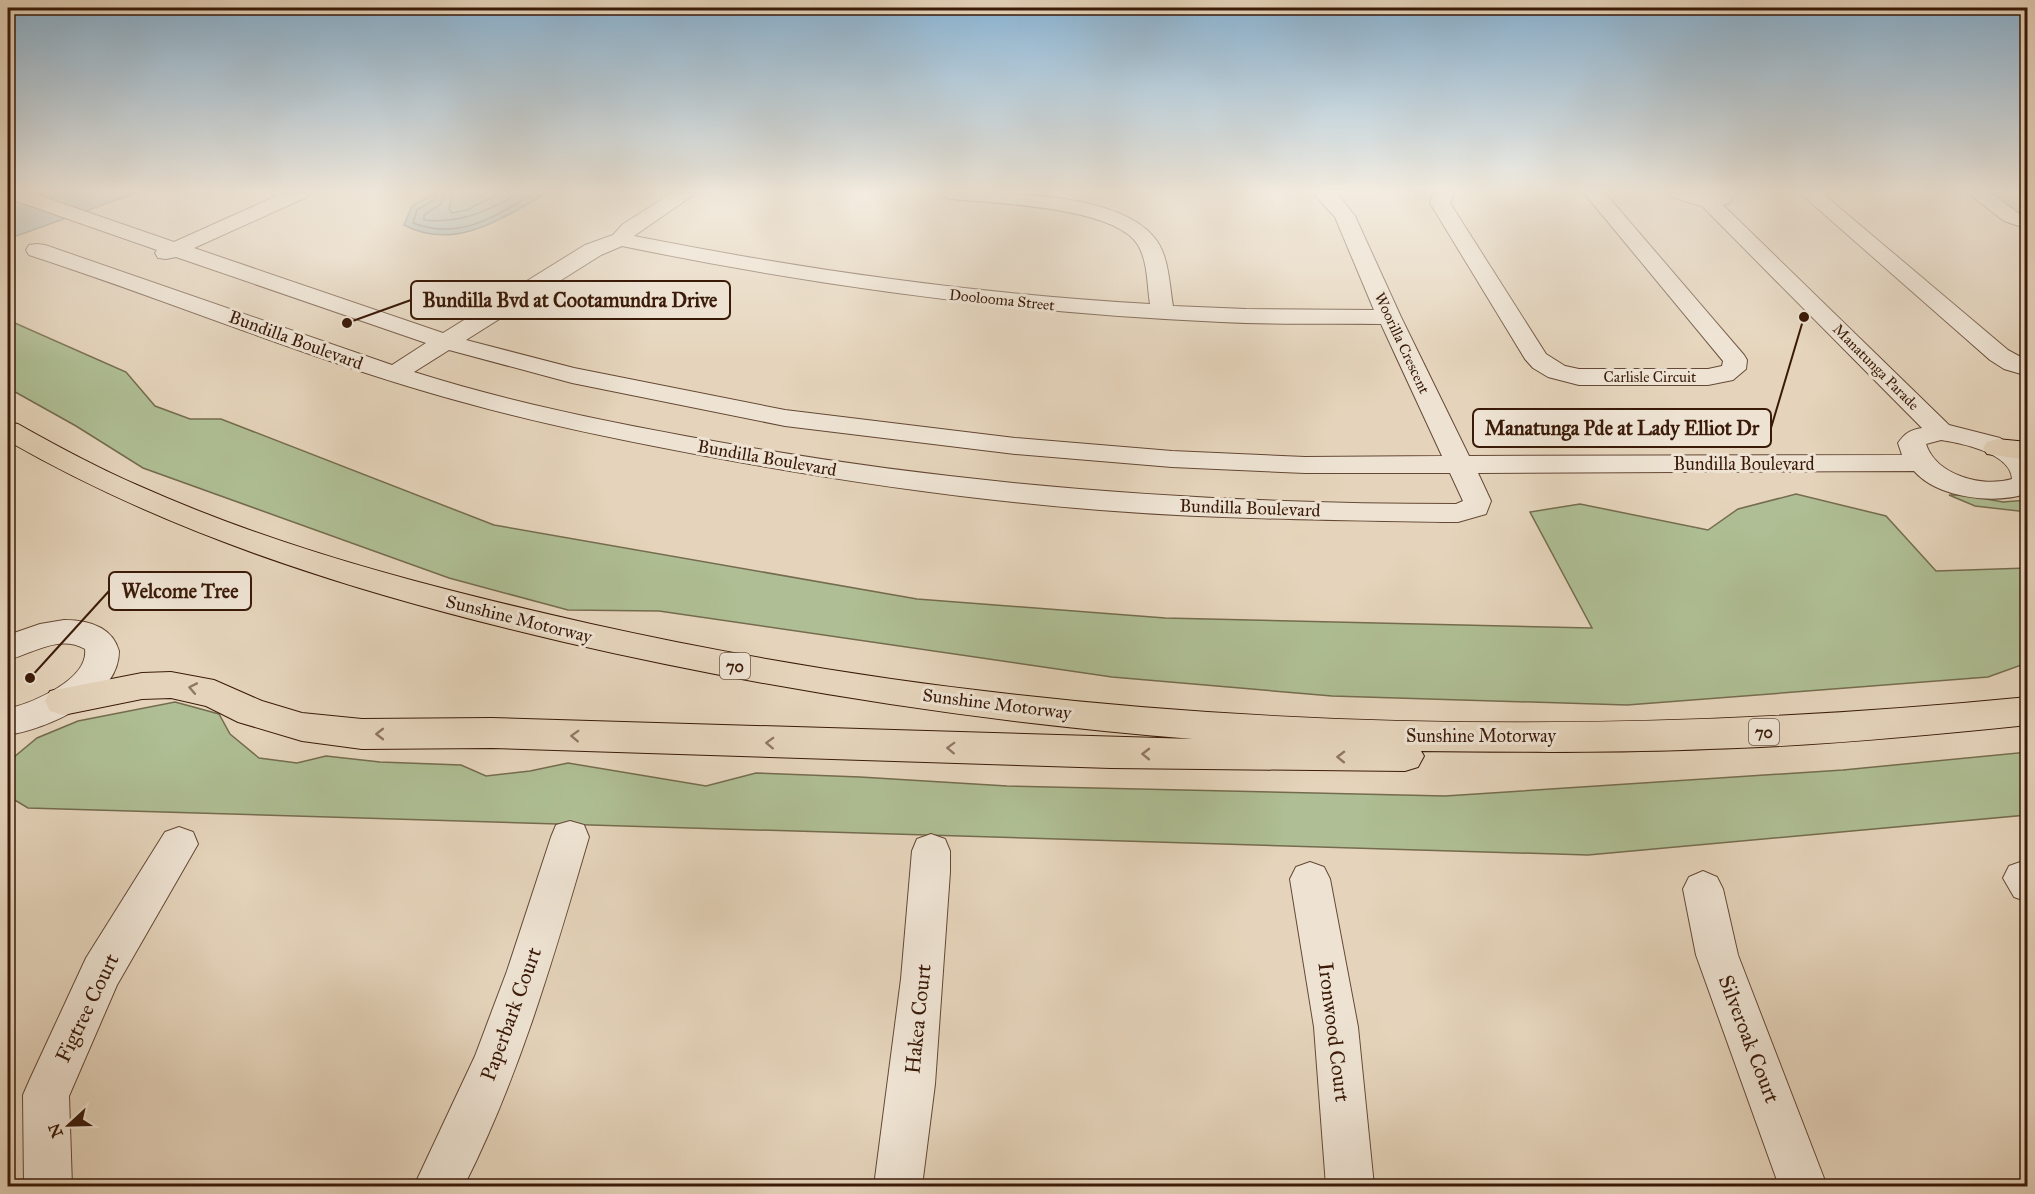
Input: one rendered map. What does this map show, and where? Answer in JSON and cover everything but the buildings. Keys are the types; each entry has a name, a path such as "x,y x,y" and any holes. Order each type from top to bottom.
{"highway":[{"name":"Sunshine Motorway","path":"8,430 66,463 139,497 300,558 417,594 563,631 771,673 1051,712 1262,729 1403,736 1499,737 1710,735 1869,726 2028,711"},
{"path":"1997,447 2028,451"},
{"path":"37,712 142,686 171,685 214,694 271,719 329,732 492,733 1111,753 1357,757 1472,754 1499,737"}],"street":[{"path":"133,268 175,249"},
{"name":"Bundilla Boulevard","path":"175,249 446,342 572,375 785,418 1015,446 1172,459 1305,465 1886,464 1920,462"},
{"path":"394,375 596,249"},
{"name":"Doolooma Street","path":"664,249 830,280 1041,304 1162,312 1389,317"},
{"path":"1150,249 1162,312"},
{"name":"Woorilla Crescent","path":"1359,249 1389,317 1460,464"},
{"name":"Carlisle Circuit","path":"1468,249 1536,359 1547,368 1563,375 1579,377 1708,377 1724,375 1734,369 1735,360 1640,249"},
{"name":"Manatunga Parade","path":"1766,249 1941,432"},
{"path":"1874,249 1999,356 2028,369"},
{"name":"Bundilla Boulevard","path":"37,250 133,268 394,375 478,399 612,431 754,457 889,478 1052,497 1235,509 1458,513 1476,507 1477,501 1460,464"},
{"path":"754,457 785,418"},
{"path":"1941,432 1960,434 1997,447 2013,457 2023,468 2027,477 2024,485 2014,491 1974,489 1933,472 1912,452 1912,444 1917,437 1941,432"},
{"path":"8,625 50,633"},
{"path":"8,648 50,633 72,631 89,634 100,643 102,655 97,669 84,685 37,712 8,736"},
{"name":"Paperbark Court","path":"438,1186 453,1159 495,1065 528,974 570,837"},
{"name":"Figtree Court","path":"48,1186 46,1095 101,972 180,844"},
{"name":"Hakea Court","path":"898,1186 906,1144 930,891 931,851"},
{"name":"Ironwood Court","path":"1310,879 1336,1027 1350,1186"},
{"name":"Silveroak Court","path":"1703,889 1717,955 1803,1186"}],"green space":[{"path":"8,320 126,372 155,406 190,419 221,419 494,525 917,599 1165,618 1592,628 1530,512 1580,504 1708,530 1738,509 1796,494 1886,516 1936,571 2027,568 2027,663 1988,677 1627,705 1332,696 1112,677 659,611 568,610 449,578 143,468 76,426 8,388"},
{"path":"1949,495 1964,495 2003,502 2027,500 2027,512 1975,506"},
{"path":"175,702 219,714 230,734 259,758 297,763 326,756 380,762 461,765 486,776 530,771 568,763 706,786 756,773 1007,786 1445,796 1843,770 2028,752 2027,815 1588,855 28,808 8,796 8,762 37,738 78,721"}],"place":[{"name":"Manatunga Pde at Lady Elliot Dr","path":"1804,317"},
{"name":"Bundilla Bvd at Cootamundra Drive","path":"347,323"},
{"name":"Welcome Tree","path":"30,678"}]}
